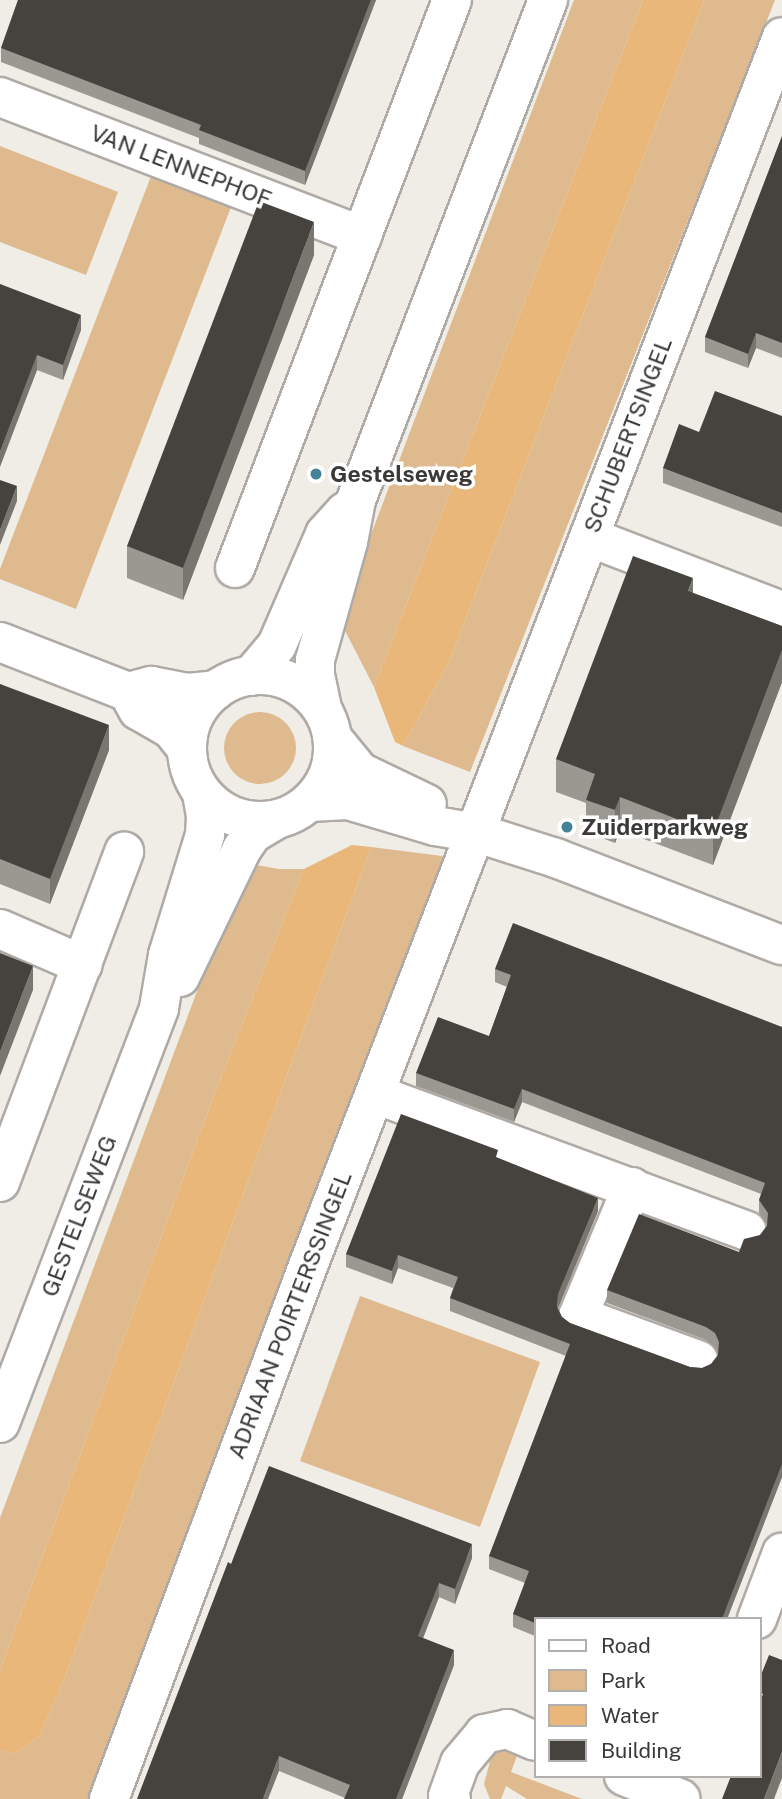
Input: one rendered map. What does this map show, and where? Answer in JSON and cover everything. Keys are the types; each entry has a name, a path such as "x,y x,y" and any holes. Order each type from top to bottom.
{"street":[{"path":"235,568 452,0"},
{"path":"216,690 194,716 187,749 194,780 202,793 227,814 242,820 274,821 287,817 310,802 330,774 328,723 315,676 315,660 348,542 355,500 548,0"},
{"name":"SCHUBERTSINGEL","path":"477,833 782,37"},
{"name":"VAN LENNEPHOF","path":"0,97 362,236"},
{"path":"251,676 277,645 325,534 355,500"},
{"path":"589,537 782,611"},
{"path":"0,642 128,692 151,686 188,693 216,690 251,676 283,679 312,695 360,772 440,810 477,833"},
{"path":"128,692 138,710 172,730 187,749"},
{"name":"GESTELSEWEG","path":"0,1423 159,1008 169,955 205,835 206,816 202,793"},
{"path":"310,802 348,800 435,826 477,833 556,858 782,945"},
{"name":"GESTELSEWEG","path":"159,1008 189,963 242,849 252,834 274,821"},
{"name":"ADRIAAN POIRTERSSINGEL","path":"109,1799 375,1094 477,833"},
{"path":"0,1182 124,852"},
{"path":"0,929 83,965"},
{"path":"375,1094 632,1186 747,1231"},
{"path":"632,1186 578,1316 698,1360"},
{"path":"758,1617 782,1553"},
{"path":"451,1799 448,1796 460,1763 484,1734 507,1729 534,1741"},
{"path":"629,1778 681,1799"},
{"path":"688,1799 696,1778"}],"green space":[{"path":"574,0 643,0 374,687 341,623 348,595"},
{"path":"704,0 775,0 470,772 403,746 449,662"},
{"path":"0,146 118,192 86,275 0,242"},
{"path":"153,171 233,202 76,609 0,579 0,569"},
{"path":"267,712 286,722 294,734 294,762 286,774 274,782 253,784 234,774 226,762 224,741 234,722 246,714"},
{"path":"371,847 442,856 450,864 92,1799 0,1799 0,1750 14,1754 39,1737 65,1677"},
{"path":"245,863 279,869 304,869 218,1085 0,1670 0,1518"},
{"path":"360,1296 540,1362 480,1527 300,1461"},
{"path":"506,1745 519,1750 511,1772 582,1799 527,1799 506,1786 501,1799 490,1799 484,1784 492,1754"}],"water":[{"path":"643,0 704,0 449,662 403,746 395,742 374,687"},
{"path":"352,845 371,847 65,1677 39,1737 14,1754 0,1750 0,1670 218,1085 304,869"}],"building":[{"path":"18,0 371,0 305,171 199,130 201,125 1,48"},
{"path":"782,136 782,343 756,333 748,354 705,337"},
{"path":"259,201 314,222 183,568 127,546"},
{"path":"0,284 81,315 63,365 37,355 0,452"},
{"path":"715,391 782,416 782,513 663,468 679,424 699,432"},
{"path":"0,480 17,486 0,530"},
{"path":"633,556 693,578 688,591 782,626 782,650 713,833 620,797 615,810 586,800 595,774 556,759"},
{"path":"0,684 109,725 50,879 0,859"},
{"path":"513,923 782,1027 782,1464 723,1617 534,1617 534,1623 513,1614 529,1571 489,1556 570,1344 450,1298 458,1277 398,1255 392,1271 346,1254 401,1114 498,1150 496,1157 598,1198 558,1294 557,1307 562,1317 570,1323 690,1367 702,1368 711,1364 718,1355 719,1342 715,1333 706,1327 607,1290 639,1214 739,1252 744,1239 760,1235 767,1226 768,1213 759,1200 765,1183 522,1089 514,1109 416,1073 438,1017 489,1036 511,975 495,969"},
{"path":"0,953 33,966 0,1052"},
{"path":"269,1466 472,1544 455,1589 439,1583 418,1636 454,1650 396,1799 344,1799 350,1785 279,1756 263,1799 137,1799 228,1562 231,1564"},
{"path":"769,1655 782,1660 782,1752 764,1799 722,1799 730,1778 761,1778 761,1675"}],"place":[{"name":"Gestelseweg","path":"316,474"},
{"name":"Zuiderparkweg","path":"567,827"}]}
